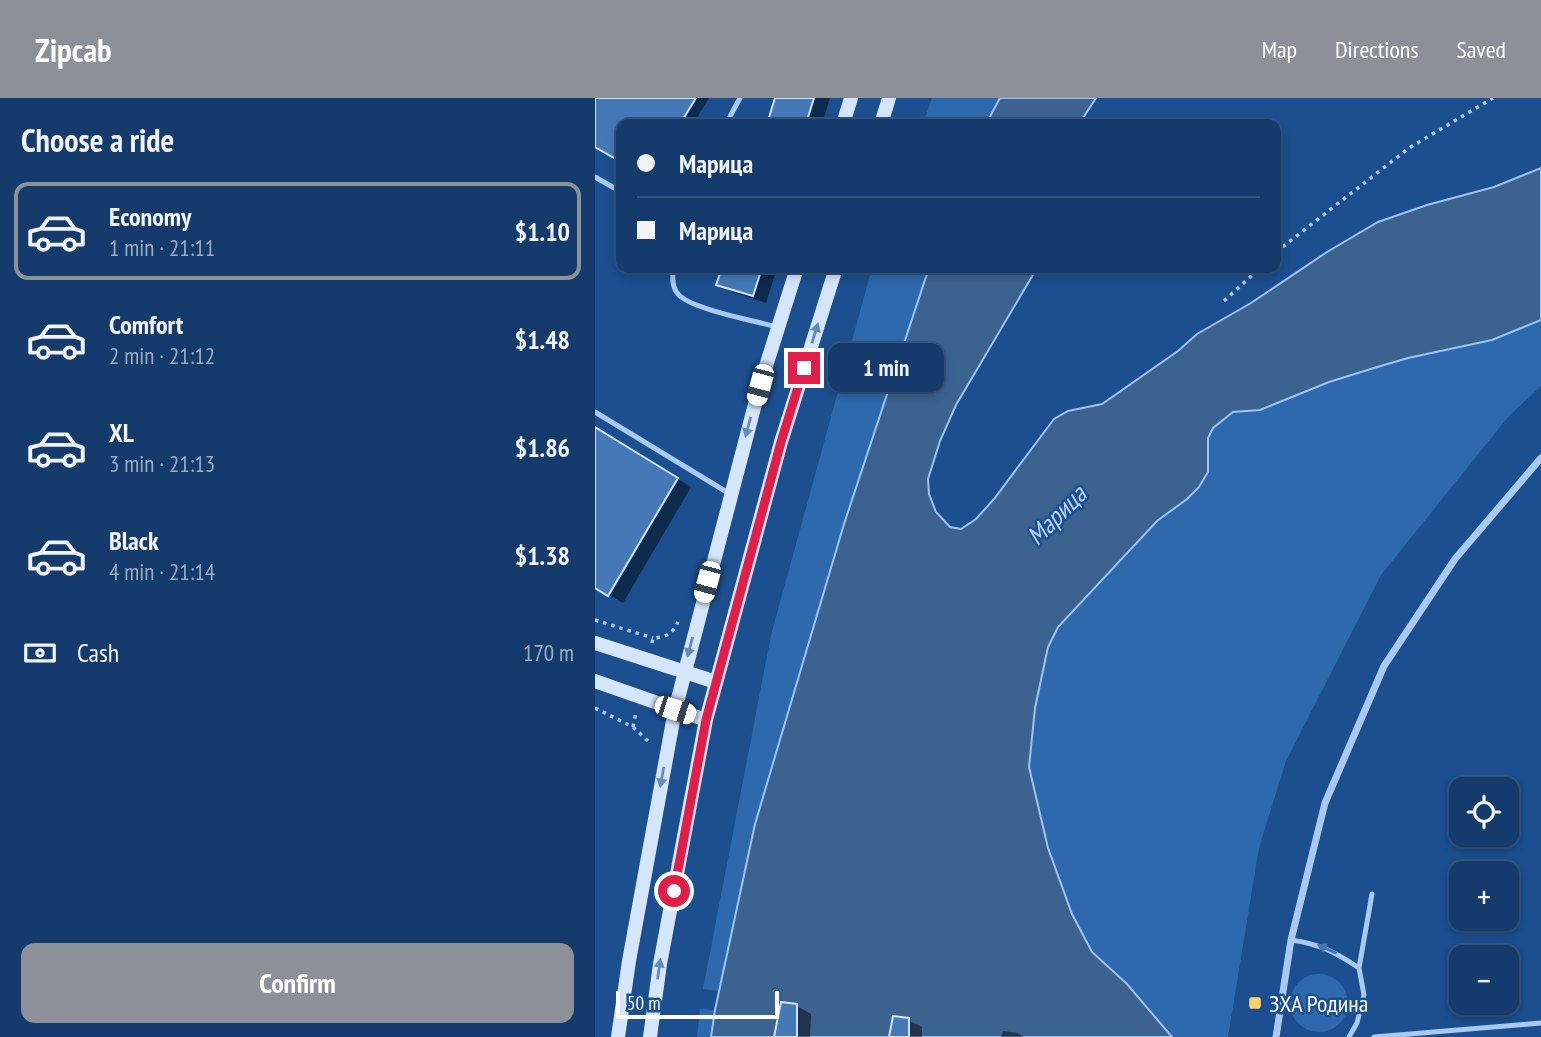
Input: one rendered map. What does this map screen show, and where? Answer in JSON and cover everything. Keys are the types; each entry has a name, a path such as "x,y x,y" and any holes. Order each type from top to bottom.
{"street":[{"path":"845,119 851,98"},
{"path":"883,119 889,98"},
{"path":"618,1037 629,961 684,671 730,494 795,273"},
{"path":"650,1037 660,964 706,720 781,442 834,273"},
{"path":"1276,1037 1291,940 1325,803 1384,666 1455,559 1541,458"},
{"path":"595,643 716,681"},
{"path":"595,681 706,720"}],"lane":[{"path":"729,119 740,98"},
{"path":"595,177 616,189"},
{"path":"674,273 673,286 679,296 693,304 778,327"},
{"path":"595,412 730,494"},
{"path":"1349,1037 1357,1023 1364,995 1359,968 1372,894"},
{"path":"1291,940 1325,947 1359,968"},
{"path":"1374,1037 1541,1023"}],"path":[{"path":"1281,248 1409,148 1493,98"},
{"path":"1224,301 1255,273"},
{"path":"595,620 653,638"}],"shaded area":[{"path":"932,98 1000,98 989,119 925,119"},
{"path":"871,273 927,273 844,524 755,824 719,991 703,989 771,635"},
{"path":"1541,320 1541,386 1508,417 1381,575 1286,761 1259,848 1228,1037 1172,1037 1127,984 1092,952 1072,914 1048,848 1029,767 1035,708 1048,647 1057,627 1157,521 1199,487 1208,472 1208,438 1213,428 1233,412 1260,410 1329,382 1408,358 1492,340"},
{"path":"1319,974 1335,979 1343,987 1348,1003 1343,1019 1335,1027 1319,1032 1303,1027 1295,1019 1290,1003 1295,987 1303,979"},
{"path":"700,1009 715,1010 711,1037 697,1037"}],"water":[{"path":"1000,98 1096,98 1082,119 989,119"},
{"name":"Марица","path":"1541,168 1541,320 1492,340 1408,358 1329,382 1260,410 1233,412 1213,428 1208,438 1208,472 1199,487 1157,521 1058,627 1048,647 1035,708 1029,767 1048,848 1072,914 1092,952 1127,984 1172,1037 711,1037 755,824 844,524 927,273 1034,273 956,405 940,441 928,479 929,494 936,512 950,527 961,529 976,519 994,499 1054,419 1068,411 1102,404 1178,351 1197,334 1378,222 1427,205 1494,187"}],"building":[{"path":"595,98 696,98 683,119 616,119 616,159 595,147"},
{"path":"775,98 814,98 808,119 769,119"},
{"path":"720,273 760,273 753,296 716,285"},
{"path":"595,427 678,478 608,596 595,588"},
{"path":"781,1002 797,1004 797,1037 774,1037"},
{"path":"893,1016 909,1018 909,1037 889,1037"}],"place":[{"name":"ЗХА Родина","path":"1255,1003"}],"route":[{"path":"674,891 706,720 781,442 804,368"}]}
